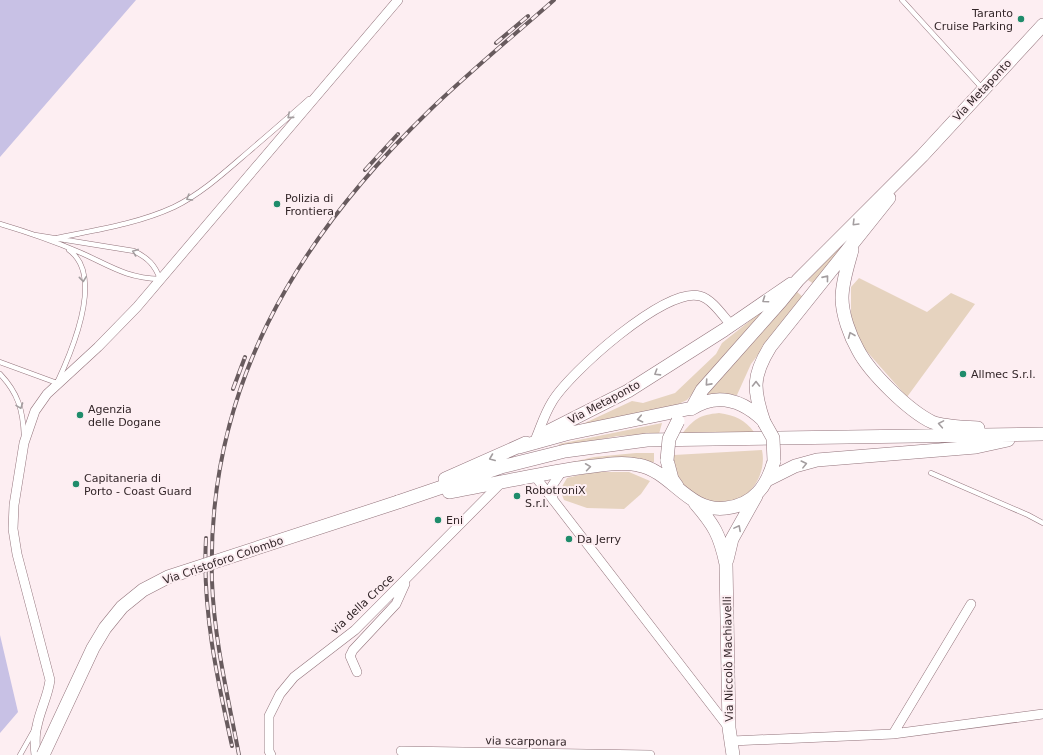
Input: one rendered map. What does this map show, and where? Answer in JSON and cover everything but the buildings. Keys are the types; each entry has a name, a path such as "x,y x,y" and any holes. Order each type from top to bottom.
{"main road":[{"name":"Via Metaponto","path":"922,156 1043,25"},
{"path":"726,564 732,539 756,495 769,479 774,461 773,438 764,422 757,402 756,381 759,364 770,347 922,156"},
{"path":"679,490 672,479 667,460 668,439 678,420 692,408 702,390 798,280 922,156"},
{"path":"853,244 846,272 842,298 848,326 858,351 892,390 909,407 933,422 1039,434"},
{"name":"Via Metaponto","path":"398,502 470,466 519,447 628,391 798,280"},
{"path":"519,447 566,434 692,408 712,401 734,402 752,410 764,422"},
{"path":"769,479 795,466 817,460 976,447 1039,434"},
{"path":"398,502 501,467 565,451 647,440 1039,434"},
{"path":"398,502 534,475 607,464 638,465 652,470 694,502 714,526 722,543 726,564"},
{"path":"694,502 706,507 725,508 740,505 756,495"},
{"name":"Via Cristoforo Colombo","path":"43,755 93,648 105,628 122,607 143,590 168,577 398,502"},
{"name":"Via Niccolò Machiavelli","path":"726,564 730,735 733,755"}],"street":[{"path":"36,755 35,742 37,725 49,688 50,680 44,652 17,554 13,529 14,505 24,444 36,411 41,402 57,383 108,337 160,279 398,0"},
{"path":"536,438 552,401 611,340 648,314 689,295 700,296 712,304 731,325"},
{"path":"553,500 552,486 562,471"},
{"path":"534,475 730,735 893,734 1043,714"},
{"name":"via della Croce","path":"271,755 269,751 269,716 280,694 294,677 355,630 503,481"},
{"path":"357,672 350,656 353,650 396,604 407,578"},
{"path":"893,734 971,604"},
{"name":"via scarponara","path":"401,751 650,755"}],"lane":[{"path":"902,0 983,90"},
{"path":"57,238 124,224 153,216 175,206 199,192 225,172 330,81"},
{"path":"0,224 35,235 124,274 140,278 160,279"},
{"path":"35,235 134,251 147,258 160,279"},
{"path":"0,362 57,383 77,335 83,305 83,276 81,266 77,258 64,247"},
{"path":"0,374 12,389 21,406 23,414 24,444"},
{"path":"931,473 1028,514 1043,523"},
{"path":"20,755 37,725"}],"shaded area":[{"path":"0,0 136,0 0,157"},
{"path":"871,214 814,284 808,280"},
{"path":"859,278 927,312 951,293 975,304 907,397 862,346 851,318 851,287"},
{"path":"796,291 803,297 751,364 737,395 707,394"},
{"path":"766,308 687,400 670,408 574,428 632,401 643,403 675,393 716,354 722,343"},
{"path":"719,413 730,415 739,419 747,424 754,432 681,435 697,419 706,415"},
{"path":"662,423 659,434 618,436 560,447 559,444"},
{"path":"762,450 763,461 757,481 752,489 735,502 725,504 710,503 685,488 680,484 675,476 674,455"},
{"path":"654,453 654,462 600,461 525,473 594,457"},
{"path":"592,472 629,472 650,481 641,494 624,509 587,508 564,500 560,490 567,478"},
{"path":"0,635 18,712 0,733"}],"railway":[{"path":"239,755 219,646 213,603 212,581 214,511 225,445 243,382 268,323 300,266 338,212 381,161 429,111 475,68 554,0"},
{"path":"496,43 528,16"},
{"path":"365,170 398,134"},
{"path":"233,389 245,357"},
{"path":"206,538 206,591 212,643 232,746"}],"place":[{"name":"Taranto Cruise Parking","path":"1021,19"},
{"name":"Polizia di Frontiera","path":"277,204"},
{"name":"Allmec S.r.l.","path":"963,374"},
{"name":"Agenzia delle Dogane","path":"80,415"},
{"name":"Capitaneria di Porto - Coast Guard","path":"76,484"},
{"name":"RobotroniX S.r.l.","path":"517,496"},
{"name":"Eni","path":"438,520"},
{"name":"Da Jerry","path":"569,539"}]}
